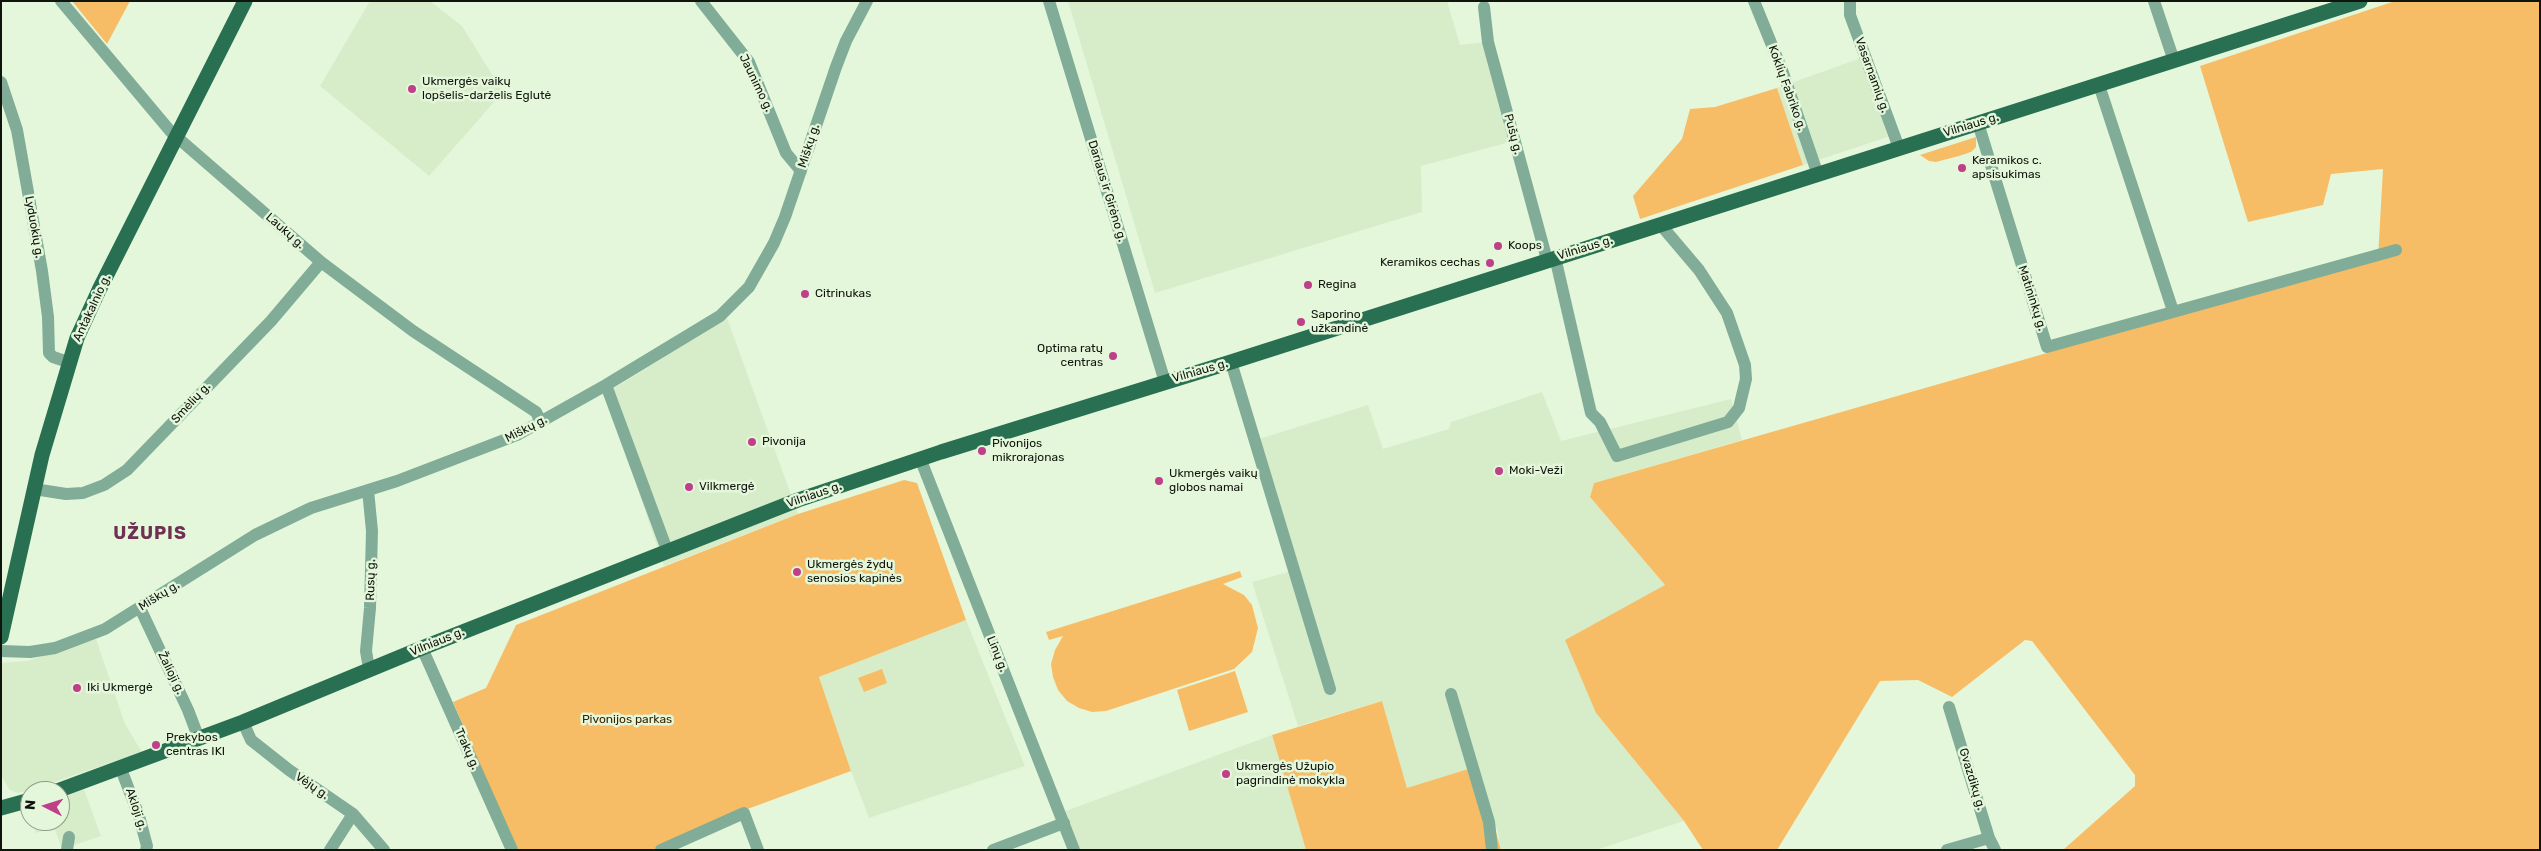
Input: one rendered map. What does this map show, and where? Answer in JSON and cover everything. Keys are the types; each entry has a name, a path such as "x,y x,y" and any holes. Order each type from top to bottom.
{"main road":[{"name":"Antakalnio g.","path":"1,637 34,489 68,362 95,298 178,137 244,1"},
{"name":"Vilniaus g.","path":"70,787 243,722 369,669 668,550 798,500 920,458 1230,362 2360,1"},
{"path":"1,808 20,803"}],"street":[{"name":"Laukų g.","path":"61,1 178,137 321,262 413,331 536,412 542,422"},
{"name":"Jaunimo g.","path":"701,1 749,62 786,153 801,171"},
{"name":"Miškų g.","path":"1,651 30,652 55,648 105,629 255,535 311,508 476,453 542,422 720,316 744,292 762,267 774,243 801,171 836,67 846,41 867,1"},
{"name":"Dariaus ir Girėno g.","path":"1049,1 1165,382"},
{"name":"Koklių Fabriko g.","path":"1754,1 1782,70 1818,175"},
{"name":"Vasarnamių g.","path":"1850,1 1850,16 1899,148"},
{"path":"2154,1 2174,61"},
{"name":"Pušų g.","path":"1484,7 1488,42 1551,259 1591,413 1600,422 1617,456 1728,422 1739,408 1746,380 1745,365 1727,313 1699,270 1660,224"},
{"name":"Lyduokių g.","path":"1,82 17,130 42,271 48,317 49,353 68,362"},
{"path":"2099,85 2173,311"},
{"name":"Matininkų g.","path":"1978,123 2047,347 2396,250"},
{"name":"Smėlių g.","path":"34,489 66,494 83,493 104,485 128,470 271,321 321,262"},
{"path":"1230,362 1330,688"},
{"path":"606,385 668,550"},
{"name":"Linų g.","path":"920,458 1074,850"},
{"name":"Rusų g.","path":"368,490 372,531 370,608 366,651 369,669"},
{"name":"Žalioji g.","path":"140,608 200,739"},
{"name":"Trakų g.","path":"422,648 512,850"},
{"path":"1451,694 1488,822 1492,850"},
{"name":"Gvazdikų g.","path":"1949,707 1994,850"},
{"name":"Vėjų g.","path":"243,722 252,740 270,756 353,814 384,850"},
{"name":"Akloji g.","path":"121,768 140,816 148,846 146,850"},
{"path":"330,850 353,814"},
{"path":"661,850 744,814 758,850"},
{"path":"993,850 1064,823"},
{"path":"67,850 69,836"},
{"path":"1947,850 1989,838"}],"shaded area":[{"name":"Ukmergės vaikų lopšelis-darželis Eglutė","path":"370,1 430,1 462,26 503,92 429,176 320,86"},
{"path":"1068,1 1447,1 1460,45 1486,42 1510,142 1421,166 1422,212 1155,293"},
{"path":"1861,58 1888,137 1803,165 1777,88"},
{"path":"727,318 798,514 664,566 605,394"},
{"path":"1542,392 1561,441 1731,399 1742,440 1594,483 1590,497 1665,585 1596,713 1684,821 1596,850 1501,850 1497,829 1407,788 1382,701 1298,726 1252,582 1299,569 1259,439 1368,405 1383,449 1449,429 1451,422"},
{"path":"966,620 1025,766 869,818 819,677"},
{"path":"96,639 125,724 142,752 57,781 20,781 20,792 10,790 1,776 1,663 27,661"},
{"name":"Ukmergės Užupio pagrindinė mokykla","path":"1272,735 1306,850 1079,850 1063,812"},
{"path":"84,789 101,836 62,849 55,831 70,831 70,794"}],"green space":[{"path":"72,1 130,1 107,44"},
{"path":"2395,1 2540,1 2540,850 2063,850 2135,786 2135,775 2032,641 2025,640 1952,697 1918,680 1880,681 1777,850 1703,850 1684,821 1596,713 1565,640 1665,585 1590,497 1594,483 2378,258 2383,169 2331,174 2323,205 2248,222 2200,66"},
{"path":"1777,88 1803,165 1640,219 1633,196 1682,139 1690,109 1715,107"},
{"path":"1976,137 1976,147 1971,152 1959,156 1936,162 1929,161 1920,155"},
{"name":"Pivonijos parkas","path":"904,480 917,483 966,620 819,677 851,771 742,811 652,850 517,850 453,702 486,688 516,625 798,514"},
{"path":"1240,571 1242,577 1223,584 1244,595 1252,605 1258,628 1252,652 1234,669 1106,711 1092,712 1079,708 1067,701 1058,690 1051,664 1055,650 1063,636 1049,640 1046,632"},
{"path":"882,669 887,683 864,692 858,678"},
{"path":"1235,671 1248,712 1189,731 1177,690"},
{"path":"1382,701 1407,788 1478,766 1501,850 1306,850 1272,735"}],"place":[{"name":"Ukmergės vaikų lopšelis-darželis Eglutė","path":"412,89"},
{"name":"Keramikos c. apsisukimas","path":"1962,168"},
{"name":"Koops","path":"1498,246"},
{"name":"Keramikos cechas","path":"1490,263"},
{"name":"Regina","path":"1308,285"},
{"name":"Citrinukas","path":"805,294"},
{"name":"Saporino užkandinė","path":"1301,322"},
{"name":"Optima ratų centras","path":"1113,356"},
{"name":"Pivonija","path":"752,442"},
{"name":"Pivonijos mikrorajonas","path":"982,451"},
{"name":"Moki-Veži","path":"1499,471"},
{"name":"Ukmergės vaikų globos namai","path":"1159,481"},
{"name":"Vilkmergė","path":"689,487"},
{"name":"Ukmergės žydų senosios kapinės","path":"797,572"},
{"name":"Iki Ukmergė","path":"77,688"},
{"name":"Prekybos centras IKI","path":"156,745"},
{"name":"Ukmergės Užupio pagrindinė mokykla","path":"1226,774"}],"district":[{"name":"UŽUPIS","path":"150,534"}]}
